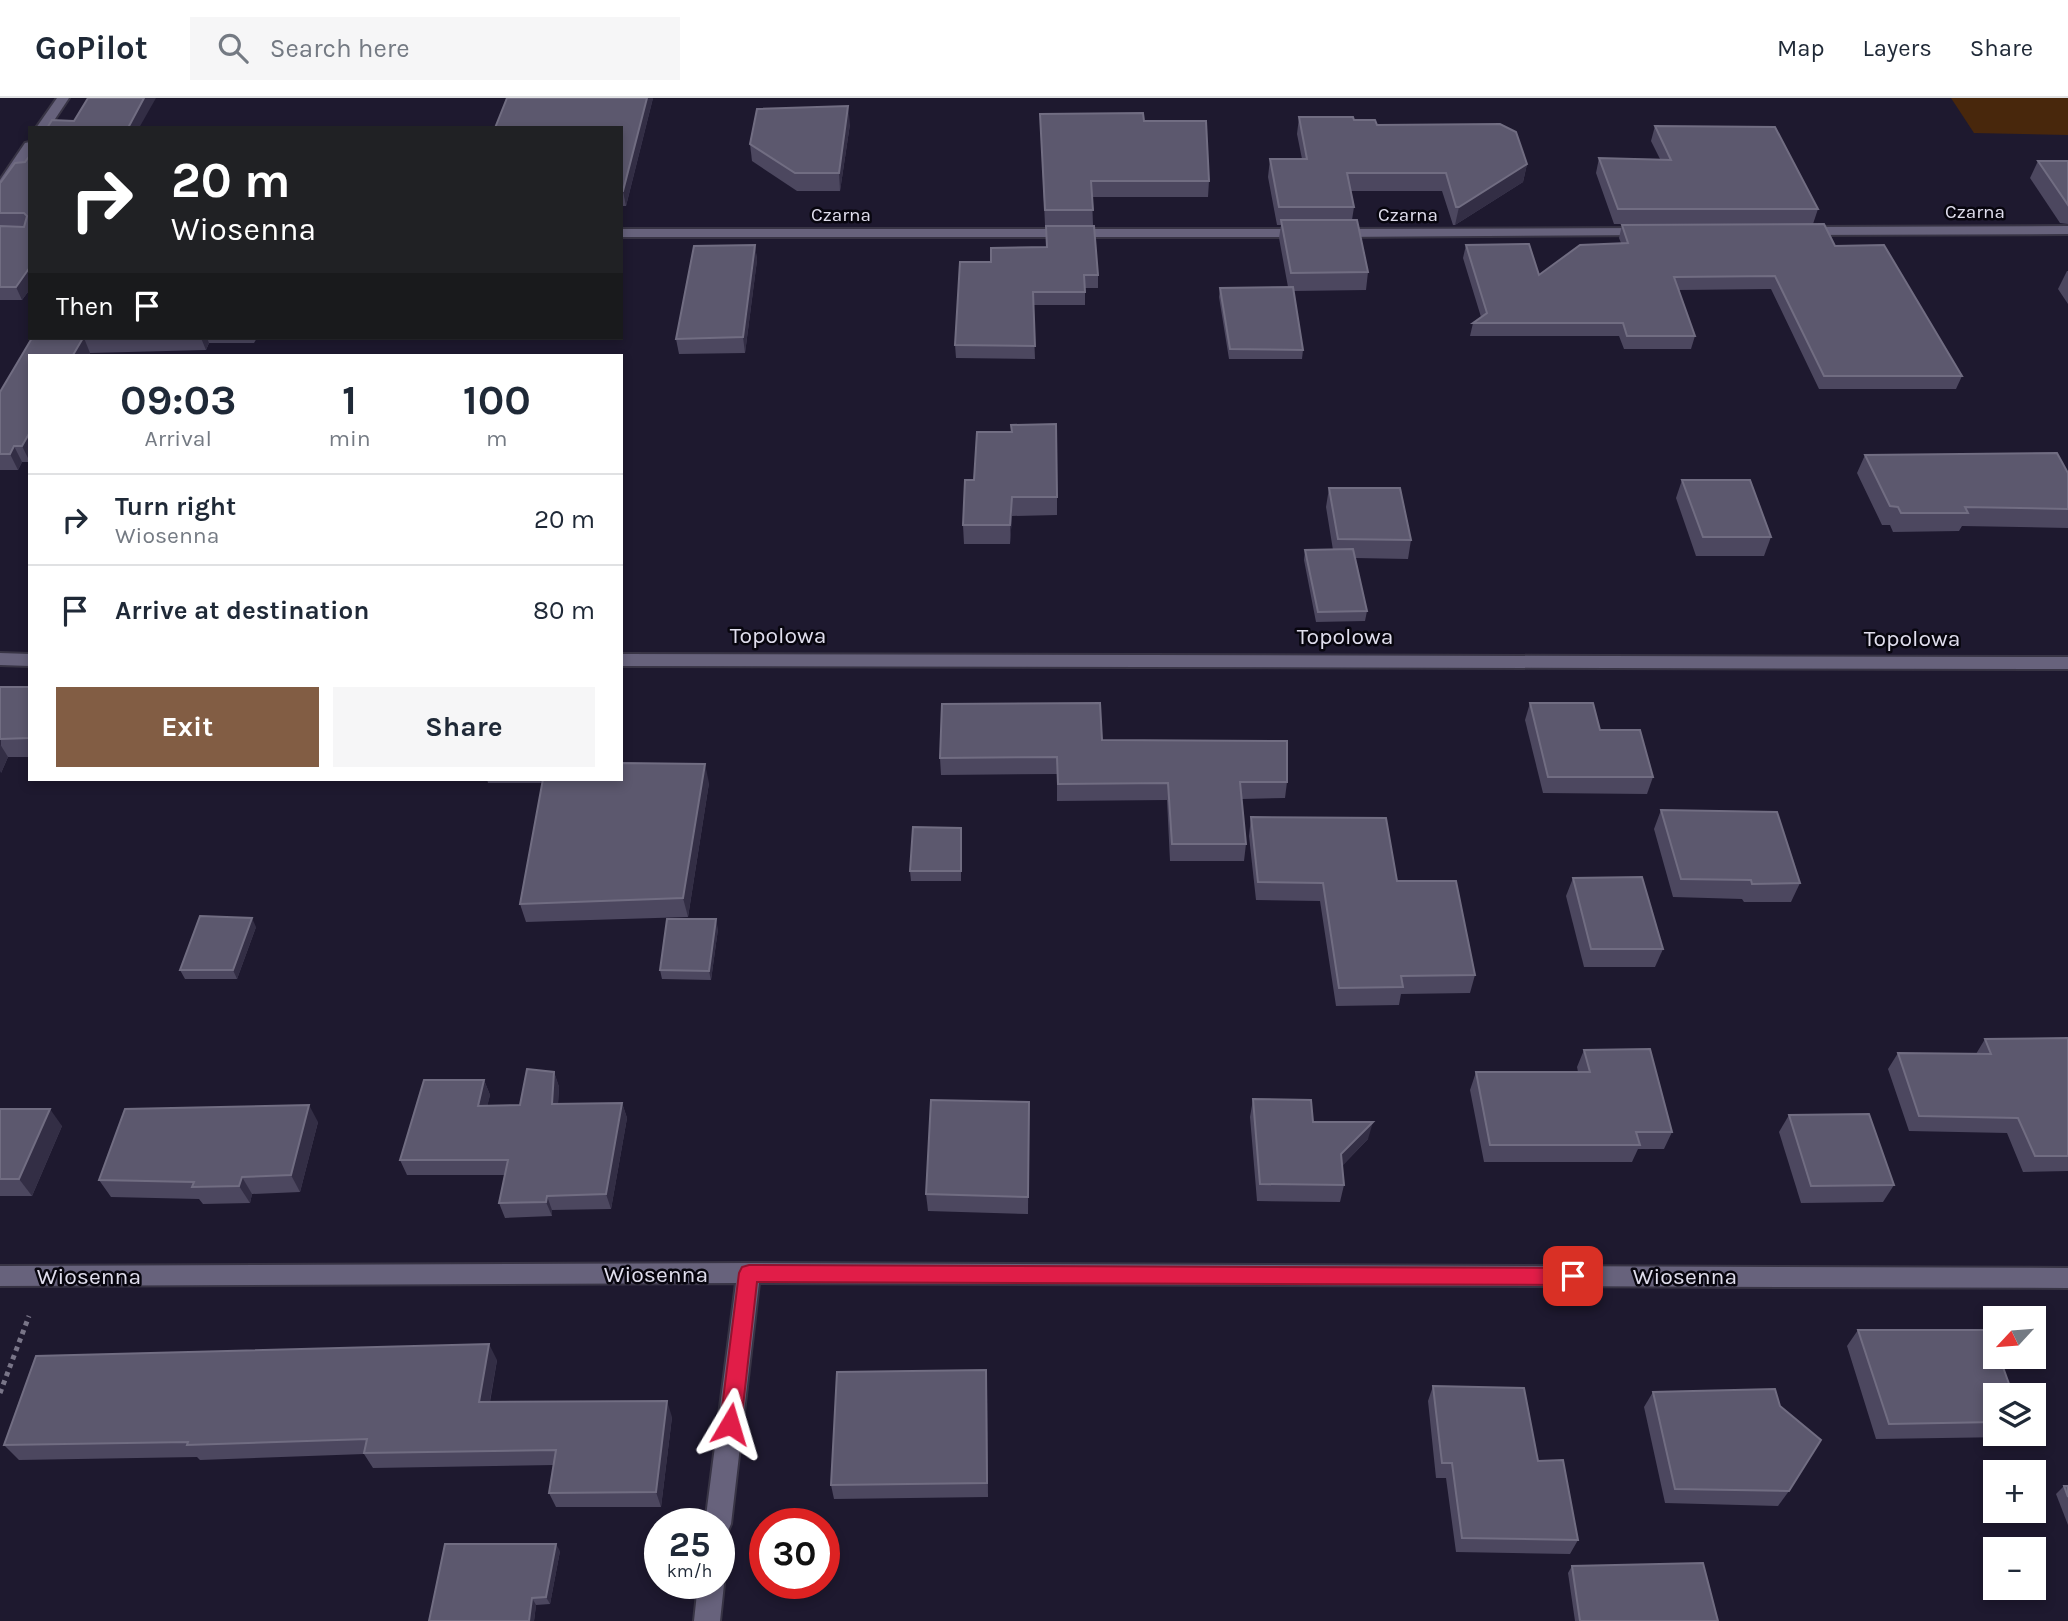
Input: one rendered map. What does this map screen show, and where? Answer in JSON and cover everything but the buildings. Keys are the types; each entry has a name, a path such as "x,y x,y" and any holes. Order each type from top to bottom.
{"street":[{"path":"43,126 63,98"},
{"path":"0,190 28,149"},
{"name":"Czarna","path":"1791,231 2068,230"},
{"name":"Czarna","path":"623,233 1653,232"},
{"path":"0,659 28,660"},
{"name":"Topolowa","path":"623,660 2068,663"},
{"path":"720,1508 749,1273"},
{"name":"Wiosenna","path":"0,1276 749,1273 2068,1278"},
{"path":"707,1621 709,1599"}],"path":[{"path":"0,1393 44,1276"}],"shaded area":[{"path":"1951,98 2068,98 2068,135 1974,133"}],"route":[{"path":"730,1424 749,1273 1573,1276"}]}
